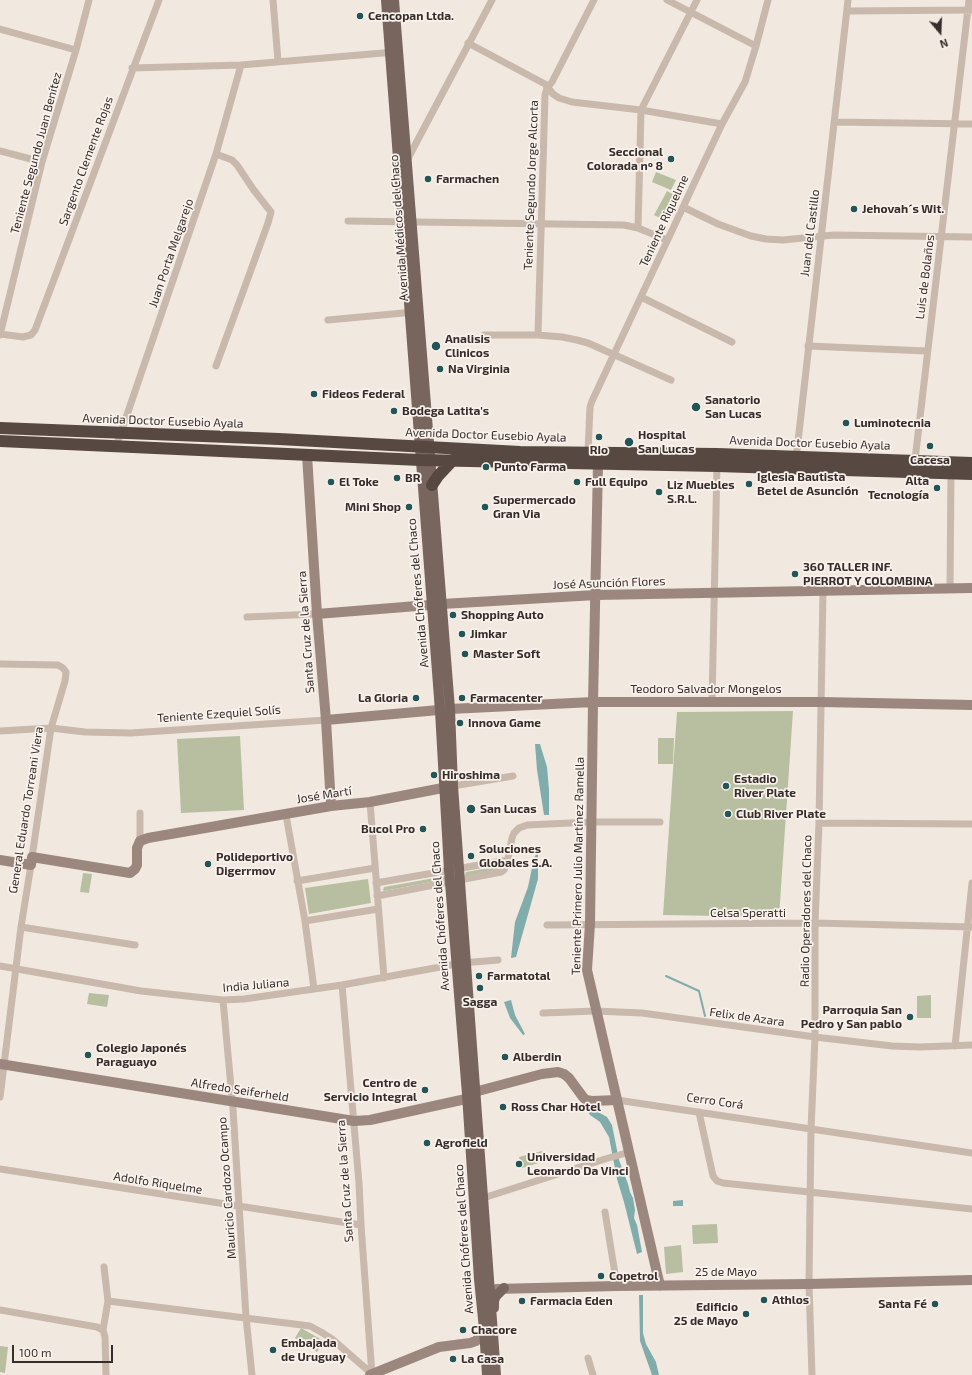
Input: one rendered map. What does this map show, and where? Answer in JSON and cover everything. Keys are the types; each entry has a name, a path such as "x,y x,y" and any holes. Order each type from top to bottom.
{"highway":[{"name":"Avenida Doctor Eusebio Ayala","path":"4,428 193,436 424,454 453,460 598,464 717,460"},
{"path":"191,450 193,436"},
{"name":"Avenida Doctor Eusebio Ayala","path":"1,444 307,455 588,452 972,474"},
{"path":"432,485 440,473 453,460"},
{"name":"Avenida Doctor Eusebio Ayala","path":"795,463 915,460 972,463"}],"main road":[{"name":"Avenida Médicos del Chaco","path":"386,0 395,52"},
{"name":"Avenida Médicos del Chaco","path":"394,0 395,52 424,454"},
{"name":"Avenida Chóferes del Chaco","path":"424,454 432,485 437,605"},
{"name":"Avenida Chóferes del Chaco","path":"424,454 445,710 454,869 479,1200 496,1375"},
{"name":"Avenida Chóferes del Chaco","path":"475,1219 479,1200"},
{"path":"493,1345 496,1338 494,1301 496,1296 504,1288"},
{"name":"Avenida Chóferes del Chaco","path":"487,1292 484,1329 487,1375"}],"street":[{"name":"Teniente Segundo Juan Benítez","path":"0,335 42,162 76,50 89,0"},
{"name":"Sargento Clemente Rojas","path":"0,335 27,337 35,330 132,68 159,0"},
{"path":"273,0 278,61"},
{"path":"403,163 492,0"},
{"name":"Teniente Segundo Jorge Alcorta","path":"538,334 544,102 547,88 552,82 594,0"},
{"path":"667,0 756,46"},
{"path":"638,228 641,110 697,0"},
{"name":"Teniente Riquelme","path":"588,452 590,407 722,124 745,82 768,0"},
{"name":"Juan del Castillo","path":"795,463 848,0"},
{"name":"Luis de Bolaños","path":"915,460 954,124 970,10 968,0"},
{"path":"847,11 970,10"},
{"path":"0,29 76,50"},
{"path":"468,43 545,84 547,88 559,98 572,102 641,110 722,124"},
{"path":"132,68 241,65 395,52"},
{"name":"Juan Porta Melgarejo","path":"116,447 216,154 241,65"},
{"path":"834,122 972,124"},
{"path":"0,151 42,162"},
{"path":"216,154 232,160 237,165 271,212 216,366"},
{"path":"683,207 718,224 750,236 783,240 821,235 972,237"},
{"path":"348,221 624,225 638,228 667,240"},
{"path":"641,297 732,342"},
{"path":"328,320 414,312"},
{"path":"484,335 538,334 583,341 670,380"},
{"path":"808,346 927,351"},
{"path":"1,444 4,428"},
{"name":"Santa Cruz de la Sierra","path":"307,455 331,806"},
{"path":"712,703 717,460"},
{"name":"Teniente Primero Julio Martínez Ramella","path":"598,464 590,924 587,970 618,1100 626,1154 660,1286"},
{"path":"950,589 951,473"},
{"name":"José Asunción Flores","path":"247,617 317,614 596,595 972,588"},
{"name":"Radio Operadores del Chaco","path":"812,1375 810,1284 810,1129 815,1037 815,923 819,823 823,591"},
{"name":"General Eduardo Torreani Viera","path":"0,664 58,665 66,672 65,681 51,728 21,927 2,1065 0,1097"},
{"name":"Teodoro Salvador Mongelos","path":"445,710 593,702 821,702 972,705"},
{"name":"Teniente Ezequiel Solís","path":"0,730 51,728 85,732 131,733 326,720 445,710"},
{"name":"José Martí","path":"140,841 331,806 370,802 449,786 513,776"},
{"path":"370,802 384,978"},
{"path":"0,860 31,861 130,873 138,865 137,848 140,841 140,813"},
{"path":"286,815 305,921 314,989"},
{"path":"377,896 501,872 504,870 508,860 512,838 517,830 533,824 660,822"},
{"path":"819,823 972,824"},
{"path":"376,883 508,860"},
{"path":"297,881 375,868"},
{"path":"955,1046 969,927 972,882"},
{"path":"305,921 378,909"},
{"name":"Celsa Speratti","path":"547,925 815,923 969,927"},
{"path":"21,927 135,945"},
{"path":"462,963 498,960"},
{"name":"India Juliana","path":"0,966 141,991 224,1000 244,1000 384,978 462,963"},
{"name":"Santa Cruz de la Sierra","path":"342,985 354,1121 371,1375"},
{"name":"Mauricio Cardozo Ocampo","path":"224,1000 246,1317 252,1375"},
{"name":"Felix de Azara","path":"543,1013 596,1011 642,1013 892,1046 920,1047 972,1045"},
{"name":"Alfredo Seiferheld","path":"2,1065 354,1121 370,1120 471,1095"},
{"name":"Cerro Corá","path":"471,1095 542,1074 558,1072 569,1078 586,1100 618,1100 972,1153"},
{"path":"699,1112 713,1176 716,1181 749,1187 810,1192 972,1210"},
{"path":"479,1200 611,1157 626,1154"},
{"name":"Adolfo Riquelme","path":"0,1169 361,1225"},
{"path":"605,1212 617,1286"},
{"path":"475,1219 479,1229 482,1273 487,1292"},
{"path":"104,1267 108,1301 103,1330 105,1337 106,1375"},
{"name":"25 de Mayo","path":"487,1292 504,1288 810,1284 972,1280"},
{"path":"108,1301 310,1326 332,1339 371,1375 439,1347 476,1341 484,1329"},
{"path":"0,1310 97,1327 103,1330"},
{"path":"588,1358 594,1375"}],"green space":[{"path":"656,172 676,180 671,190 652,182"},
{"path":"667,191 678,197 666,221 654,215"},
{"name":"Club River Plate","path":"793,711 779,917 663,915 677,712"},
{"path":"240,736 244,810 181,813 177,739"},
{"path":"658,738 674,738 673,764 658,764"},
{"path":"500,866 502,868 466,877 465,875 466,872"},
{"path":"83,873 92,874 89,893 80,892"},
{"path":"446,876 447,879 383,890 384,887"},
{"path":"368,879 371,903 309,914 305,888"},
{"path":"89,993 109,995 107,1007 87,1004"},
{"path":"931,995 931,1018 917,1018 917,996"},
{"path":"542,1151 545,1161 522,1168 519,1157"},
{"path":"717,1224 718,1243 693,1244 692,1225"},
{"path":"681,1245 683,1272 666,1274 664,1247"},
{"path":"301,1328 324,1341 317,1352 295,1338"},
{"path":"0,1346 8,1347 5,1373 0,1372"}],"water":[{"path":"535,744 540,744 547,767 549,815 544,815 537,770"},
{"path":"538,851 538,879 516,957 511,958 515,922 528,887 534,858"},
{"path":"511,1000 515,1015 525,1034 523,1035 510,1018 504,1002"},
{"path":"585,1106 593,1106 598,1112 607,1117 612,1125 619,1160 633,1198 635,1210 634,1218 637,1225 642,1252 637,1254 617,1179 609,1137 600,1122 590,1115"},
{"path":"683,1200 683,1206 673,1206 673,1201"},
{"path":"639,1295 643,1295 643,1333 646,1344 656,1362 659,1375 652,1375 640,1341"}],"waterway":[{"path":"666,976 699,991 705,1016"}],"place":[{"name":"Cencopan Ltda.","path":"360,16"},
{"name":"Seccional Colorada nº 8","path":"671,159"},
{"name":"Farmachen","path":"428,179"},
{"name":"Jehovah´s Wit.","path":"854,209"},
{"name":"Analisis Clinicos","path":"436,346"},
{"name":"Na Virginia","path":"440,369"},
{"name":"Fideos Federal","path":"314,394"},
{"name":"Sanatorio San Lucas","path":"696,407"},
{"name":"Bodega Latita's","path":"394,411"},
{"name":"Luminotecnia","path":"846,423"},
{"name":"RIo","path":"599,437"},
{"name":"Hospital San Lucas","path":"629,442"},
{"name":"Cacesa","path":"930,446"},
{"name":"Punto Farma","path":"486,467"},
{"name":"BR","path":"397,478"},
{"name":"El Toke","path":"331,482"},
{"name":"Full Equipo","path":"577,482"},
{"name":"Iglesia Bautista Betel de Asunción","path":"749,484"},
{"name":"Alta Tecnología","path":"937,488"},
{"name":"Liz Muebles S.R.L.","path":"659,492"},
{"name":"Mini Shop","path":"409,507"},
{"name":"Supermercado Gran Via","path":"485,507"},
{"name":"360 TALLER INF. PIERROT Y COLOMBINA","path":"795,574"},
{"name":"Shopping Auto","path":"453,615"},
{"name":"Jimkar","path":"462,634"},
{"name":"Master Soft","path":"465,654"},
{"name":"La Gloria","path":"416,698"},
{"name":"Farmacenter","path":"462,698"},
{"name":"Innova Game","path":"460,723"},
{"name":"Hiroshima","path":"434,775"},
{"name":"Estadio River Plate","path":"726,786"},
{"name":"San Lucas","path":"471,809"},
{"name":"Club River Plate","path":"728,814"},
{"name":"Bucol Pro","path":"423,829"},
{"name":"Soluciones Globales S.A.","path":"471,856"},
{"name":"Polideportivo Digerrmov","path":"208,864"},
{"name":"Farmatotal","path":"479,976"},
{"name":"Sagga","path":"480,988"},
{"name":"Parroquia San Pedro y San pablo","path":"910,1017"},
{"name":"Colegio Japonés Paraguayo","path":"88,1055"},
{"name":"Alberdin","path":"505,1057"},
{"name":"Centro de Servicio Integral","path":"425,1090"},
{"name":"Ross Char Hotel","path":"503,1107"},
{"name":"Agrofield","path":"427,1143"},
{"name":"Universidad Leonardo Da Vinci","path":"519,1164"},
{"name":"Copetrol","path":"601,1276"},
{"name":"Athlos","path":"764,1300"},
{"name":"Farmacia Eden","path":"522,1301"},
{"name":"Santa Fé","path":"935,1304"},
{"name":"Edificio 25 de Mayo","path":"746,1314"},
{"name":"Chacore","path":"463,1330"},
{"name":"Embajada de Uruguay","path":"273,1350"},
{"name":"La Casa","path":"453,1359"}]}
